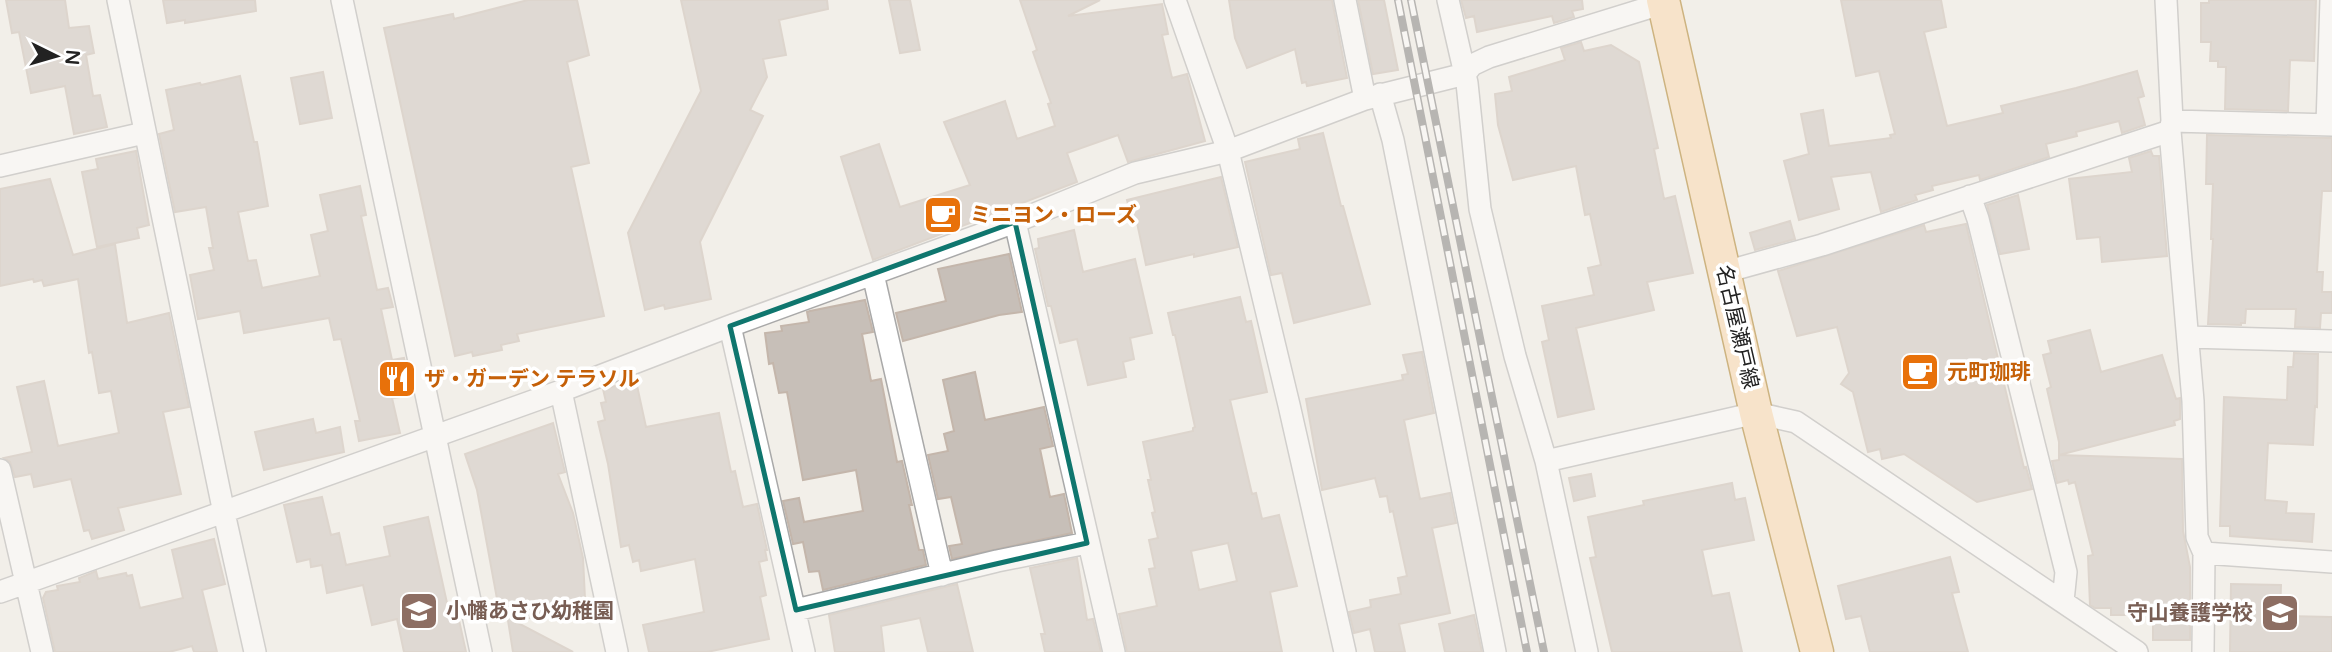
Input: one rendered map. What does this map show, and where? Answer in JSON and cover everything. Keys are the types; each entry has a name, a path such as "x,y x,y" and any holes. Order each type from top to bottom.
{"main road":[{"name":"名古屋瀬戸線","path":"1663,2 1756,413 1817,652"}],"street":[{"path":"118,0 223,513 255,652"},
{"path":"342,0 481,652"},
{"path":"1175,0 1228,151 1345,652"},
{"path":"1345,0 1373,96 1393,140 1495,652"},
{"path":"1448,0 1465,74 1480,209 1515,356 1546,461 1587,652"},
{"path":"2166,0 2171,126 2188,337 2197,537 2204,553 2203,652"},
{"path":"1725,272 1822,245 2171,126 2330,125 2331,0"},
{"path":"0,592 561,391 1015,222 1135,173 1228,151 1373,96 1465,74 1472,65 1489,57 1663,2"},
{"path":"0,166 144,133"},
{"path":"1970,196 2066,572 2063,601"},
{"path":"1015,222 1114,652"},
{"path":"873,274 942,575"},
{"path":"730,326 804,652"},
{"path":"2188,337 2332,341"},
{"path":"561,391 617,652"},
{"path":"1546,461 1756,413 1796,422 2137,652"},
{"path":"0,470 42,652"},
{"path":"796,610 1087,543"},
{"path":"2204,553 2332,562"}],"highlighted area":[{"path":"1015,222 1087,543 796,610 730,326"}],"building":[{"path":"6,0 65,0 69,28 89,26 94,53 86,55 93,96 100,95 107,127 74,134 65,86 31,93 19,32 12,33"},
{"path":"163,0 255,0 256,11 185,23 185,20 167,23"},
{"path":"528,0 577,0 589,55 567,62 589,163 571,167 604,316 517,334 519,341 501,345 502,350 473,356 472,352 455,356 384,28 453,14 454,19"},
{"path":"681,0 827,0 828,9 779,20 786,55 763,59 767,77 750,110 763,116 700,242 711,299 665,309 664,305 645,310 628,233 701,91"},
{"path":"889,0 910,0 920,50 900,53"},
{"path":"1020,0 1100,0 1068,16 1162,4 1168,34 1162,35 1172,78 1187,74 1205,141 1128,162 1118,135 1067,153 1077,182 873,260 841,157 879,144 900,207 970,185 944,122 1005,101 1017,139 1055,126 1048,104 1051,103 1033,52 1037,50"},
{"path":"1229,0 1332,0 1347,78 1307,86 1306,82 1302,83 1295,49 1247,68 1235,38"},
{"path":"1358,0 1384,0 1398,70 1373,74"},
{"path":"1461,0 1582,0 1583,9 1572,11 1574,17 1554,23 1552,16 1477,32 1474,16 1466,18"},
{"path":"1841,0 1941,0 1946,27 1924,32 1947,126 2003,113 2001,106 2137,71 2144,96 2138,98 2145,125 2122,133 2119,121 2076,132 2077,136 2046,144 2049,157 1980,180 1979,175 1932,186 1933,190 1915,195 1917,200 1881,212 1871,172 1831,177 1839,209 1799,220 1784,161 1809,154 1801,114 1823,110 1829,146 1891,138 1890,135 1895,134 1879,71 1856,76"},
{"path":"2209,0 2316,0 2314,61 2290,60 2288,111 2225,109 2226,67 2218,67 2218,61 2210,61 2211,42 2201,42 2201,3 2209,3"},
{"path":"1581,42 1584,51 1611,45 1639,62 1658,148 1654,149 1664,199 1675,196 1693,273 1647,282 1654,310 1576,328 1594,409 1558,417 1542,342 1549,340 1542,306 1594,295 1588,268 1601,265 1590,214 1585,215 1576,166 1513,180 1498,125 1495,94 1512,91 1509,77 1565,60 1561,48"},
{"path":"323,72 332,118 300,124 291,78"},
{"path":"240,76 254,142 257,142 268,206 238,212 248,261 256,260 262,288 320,276 311,235 328,231 320,195 360,186 366,215 361,216 377,290 388,288 393,307 381,309 392,360 404,358 408,377 396,380 401,397 392,398 400,433 359,441 355,421 360,421 341,339 334,340 329,318 244,333 240,311 198,319 190,275 214,270 209,248 213,248 206,207 175,212 159,134 174,130 166,90"},
{"path":"1323,133 1370,304 1294,323 1282,273 1271,275 1245,162 1300,149 1298,139"},
{"path":"2207,135 2332,138 2332,191 2322,191 2317,272 2323,272 2322,292 2332,292 2332,313 2321,313 2320,328 2295,327 2296,309 2246,309 2245,323 2241,325 2208,324 2213,184 2206,184"},
{"path":"136,151 149,225 137,228 139,238 97,247 82,172 98,169 96,159"},
{"path":"2151,151 2153,156 2159,156 2167,256 2102,262 2100,237 2077,239 2069,179 2132,172 2129,158"},
{"path":"1221,177 1238,247 1146,265 1136,218 1132,219 1127,200"},
{"path":"50,179 73,255 115,244 127,323 169,313 189,407 163,412 181,494 118,508 124,530 92,539 89,530 84,531 71,479 34,487 31,474 15,477 10,462 4,458 32,452 17,387 44,381 58,446 119,433 111,391 99,393 92,352 89,353 78,279 44,286 42,280 34,282 33,279 0,286 0,189"},
{"path":"2018,195 2029,249 2000,254 1987,205"},
{"path":"1790,221 1795,239 1755,250 1750,233"},
{"path":"1966,224 2024,468 2026,467 2032,489 1977,502 1904,454 1882,459 1880,449 1868,452 1853,392 1841,384 1849,373 1837,327 1797,336 1778,271 1924,225 1926,232"},
{"path":"1074,230 1083,272 1135,259 1152,333 1130,338 1134,359 1123,362 1126,377 1088,385 1077,339 1060,343 1035,249 1039,248 1038,239"},
{"path":"1009,254 1022,312 999,315 903,341 896,313 946,301 938,269"},
{"path":"1240,297 1246,322 1251,321 1267,392 1230,400 1252,494 1256,493 1262,519 1279,515 1297,586 1270,592 1282,652 1127,652 1119,614 1157,606 1149,569 1155,568 1149,540 1158,538 1143,442 1193,431 1195,427 1168,313","holes":["1228,543 1237,581 1199,590 1191,551"]},
{"path":"865,300 873,332 862,334 871,381 881,379 897,462 902,461 919,550 923,550 926,565 823,590 819,571 809,572 803,542 793,544 783,501 799,498 804,522 863,511 856,470 803,480 787,392 779,393 773,363 769,364 765,333 782,331 781,326 809,322 807,312 810,311"},
{"path":"2090,330 2101,372 2162,355 2176,399 2180,398 2180,419 2174,421 2175,425 2059,455 2059,442 2047,389 2051,387 2043,355 2051,353 2048,341"},
{"path":"1422,352 1434,413 1404,420 1420,499 1450,493 1456,523 1432,528 1450,613 1399,624 1405,652 1375,652 1370,629 1354,633 1349,612 1371,607 1370,600 1401,594 1398,578 1407,576 1393,511 1390,512 1387,496 1380,497 1375,478 1322,490 1306,399 1403,380 1402,375 1408,374 1403,355"},
{"path":"2294,353 2318,354 2313,445 2268,443 2265,500 2287,502 2286,513 2314,514 2312,542 2230,536 2230,526 2220,526 2224,397 2287,400 2288,367 2293,367"},
{"path":"975,372 985,420 1044,407 1053,446 1040,449 1050,497 1064,494 1072,533 952,559 949,546 962,544 951,497 938,499 928,455 948,451 944,434 954,431 943,380"},
{"path":"636,381 646,427 719,413 731,472 735,471 743,507 757,504 767,550 767,560 759,562 766,595 760,597 769,639 707,652 649,652 643,625 704,612 695,559 641,571 639,560 633,562 629,545 621,547 608,464 598,422 605,420 601,403 606,402 603,389"},
{"path":"313,419 316,433 340,427 344,452 264,470 255,432"},
{"path":"553,423 565,472 558,474 573,513 583,558 585,599 571,602 572,610 514,621 573,652 513,652 507,614 500,615 477,490 465,454"},
{"path":"2059,455 2182,459 2183,531 2190,567 2190,640 2153,640 2153,615 2111,615 2111,608 2095,608 2090,605 2088,556 2093,555 2075,482 2069,484 2068,480 2057,483 2052,461 2059,460"},
{"path":"1591,474 1595,496 1574,501 1569,478"},
{"path":"1732,483 1735,500 1745,498 1754,540 1702,550 1712,596 1729,593 1742,652 1612,652 1590,558 1596,557 1588,517 1644,505 1643,501"},
{"path":"322,497 331,535 339,533 346,565 390,556 384,527 428,517 451,621 459,620 466,652 404,652 397,619 372,625 363,585 327,593 322,565 311,567 310,559 297,562 284,505"},
{"path":"214,539 225,584 202,590 217,652 194,652 192,646 169,652 55,652 43,598 46,592 58,590 57,586 80,582 79,578 96,571 98,579 126,573 127,576 132,575 140,608 183,598 172,550"},
{"path":"1950,557 1959,592 1952,593 1968,652 1870,652 1861,616 1846,619 1838,586"},
{"path":"1077,558 1087,620 1093,619 1101,652 1045,652 1041,634 1045,634 1030,568"},
{"path":"957,584 973,652 928,652 920,618 881,626 884,652 835,652 829,615"},
{"path":"2231,584 2281,585 2280,616 2332,617 2332,652 2230,652"},
{"path":"1474,615 1482,652 1445,652 1439,624"}],"railway":[{"path":"1398,0 1527,652"},
{"path":"1411,0 1544,652"}],"place":[{"name":"ミニヨン・ローズ","path":"943,215"},
{"name":"元町珈琲","path":"1920,372"},
{"name":"ザ・ガーデン テラソル","path":"397,379"},
{"name":"小幡あさひ幼稚園","path":"419,611"},
{"name":"守山養護学校","path":"2280,613"}]}
